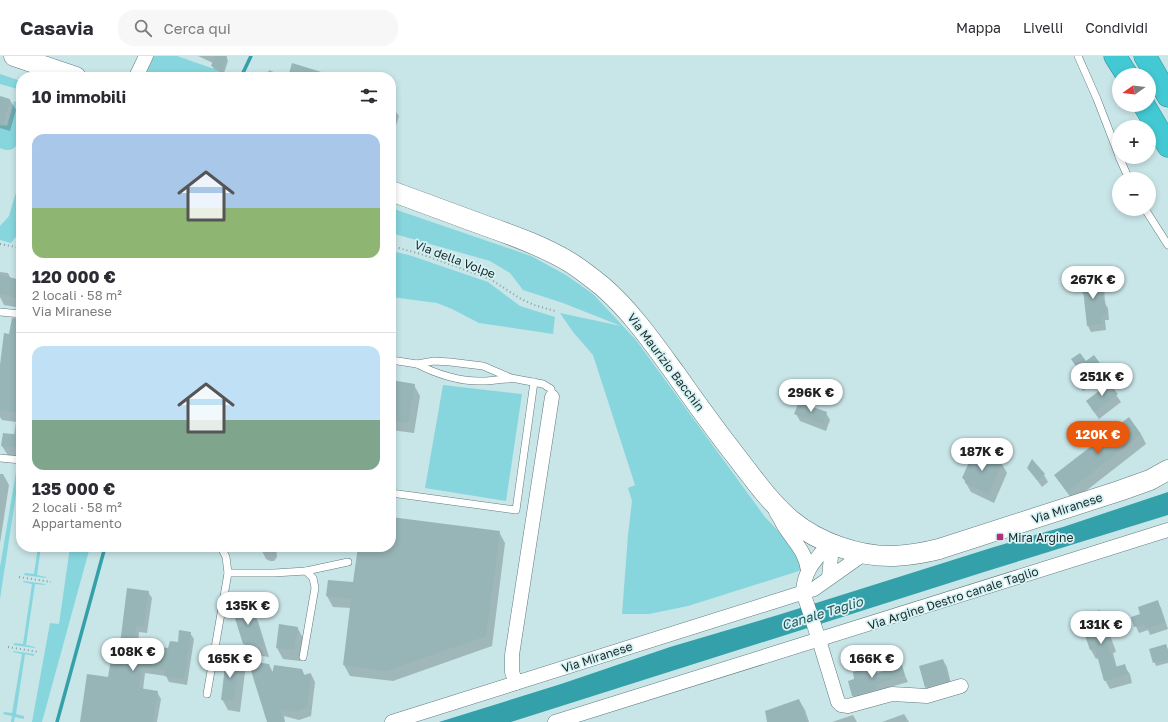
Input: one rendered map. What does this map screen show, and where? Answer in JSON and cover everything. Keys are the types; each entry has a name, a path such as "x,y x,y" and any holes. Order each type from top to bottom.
{"highway":[{"path":"1116,56 1122,68"},
{"path":"1145,56 1168,96"},
{"path":"1148,112 1168,146"}],"main road":[{"path":"14,56 61,72"},
{"name":"Via Maurizio Bacchin","path":"396,194 507,234 543,249 572,264 603,287 626,309 649,336 712,425 769,498 792,521 808,532 830,543 865,553"},
{"name":"Via Miranese","path":"865,553 896,556 939,550 1119,492 1150,480 1168,470"}],"street":[{"path":"138,72 146,56"},
{"path":"516,683 512,672 512,656 552,397"},
{"path":"769,498 784,526 804,555 808,570"},
{"name":"Via Argine Destro canale Taglio","path":"554,722 817,635 1168,530"},
{"path":"830,543 812,563 803,585 804,596 838,702 841,705 848,706 892,694 927,696 961,686"},
{"path":"829,578 831,556 830,543"},
{"name":"Via Miranese","path":"392,722 804,596 865,553"}],"lane":[{"path":"1078,56 1112,139"},
{"path":"1149,216 1168,245"},
{"path":"0,312 16,314"},
{"path":"396,361 416,364 438,374 481,382 511,378"},
{"path":"416,364 434,361 483,366 511,378 543,384 551,389 552,397"},
{"path":"396,494 516,510 534,382"},
{"path":"0,458 16,460"},
{"path":"208,694 228,573 226,557 224,552"},
{"path":"228,573 306,572 348,562"},
{"path":"303,657 315,588 313,578 306,572"}],"path":[{"path":"0,244 16,247"},
{"name":"Via della Volpe","path":"396,247 421,254 490,279 520,299 556,312"},
{"path":"19,577 51,582"},
{"path":"8,647 40,652"}],"shaded area":[{"path":"154,56 177,56 223,72 146,72"},
{"path":"0,74 16,79 16,89 0,84"},
{"path":"14,101 16,102 16,145 14,148 8,150 0,148 0,124 7,126"},
{"path":"16,192 16,236 11,243 0,240 0,226 9,216"},
{"path":"396,210 531,256 566,275 593,294 636,340 765,517 792,546 798,554 802,570 688,606 649,614 622,614 632,501 628,488 635,485 593,355 573,332 560,313 621,326 563,303 523,290 510,273 490,261 396,234"},
{"path":"396,252 409,255 488,282 520,306 555,317 553,334 479,323 437,303 396,298"},
{"path":"443,385 522,394 506,501 425,488"},
{"path":"16,472 16,494 0,599 0,567"},
{"path":"37,552 40,552 37,575 46,578 24,575 25,573 34,574"},
{"path":"69,552 89,552 42,722 32,722 50,623 59,624"},
{"path":"23,582 45,584 35,584 26,645 35,648 14,645 14,643 23,644 32,584"},
{"path":"13,651 34,654 34,656 25,654 16,714 24,716 24,719 15,717 14,722 11,722 12,716 3,714 4,712 12,713 22,654"}],"water":[{"name":"Canale Taglio","path":"1168,492 1168,515 511,722 439,722 561,684 670,647 1063,527"}],"building":[{"path":"215,56 227,56 223,70 211,66"},
{"path":"292,63 321,72 289,72"},
{"path":"0,96 10,99 3,126 0,125"},
{"path":"0,275 16,279 16,298 0,294"},
{"path":"1102,277 1103,301 1105,301 1107,314 1102,315 1103,324 1087,326 1083,289 1079,289 1078,278"},
{"path":"12,318 16,318 16,412 0,410 0,365 4,333 9,334"},
{"path":"1080,353 1086,361 1094,355 1102,366 1079,384 1071,373 1077,368 1071,359"},
{"path":"396,381 415,384 408,423 396,421"},
{"path":"1109,383 1118,394 1094,412 1086,401"},
{"path":"799,402 827,412 823,424 794,414"},
{"path":"1129,417 1141,434 1067,492 1054,475"},
{"path":"3,433 16,434 16,448 1,446"},
{"path":"974,451 1002,463 989,494 965,483 966,480 962,478"},
{"path":"1032,459 1045,474 1037,480 1027,468"},
{"path":"396,518 500,531 486,636 386,671 343,665 351,599 326,596 328,580 353,582 357,552 396,552"},
{"path":"127,588 149,591 143,627 136,626 134,644 168,648 170,641 178,642 179,630 191,632 184,679 164,676 165,670 142,667 139,688 158,691 153,722 80,722 87,674 108,677 111,659 118,660"},
{"path":"1158,600 1165,622 1146,629 1144,624 1134,627 1131,617 1140,614 1138,607"},
{"path":"245,601 248,611 253,609 264,646 243,644 234,615 239,613 236,604"},
{"path":"1100,610 1111,643 1108,644 1115,667 1125,664 1128,674 1104,681 1095,648 1090,650 1079,618"},
{"path":"279,624 298,627 294,650 276,648"},
{"path":"1166,644 1168,659 1153,663 1149,649"},
{"path":"226,658 240,660 234,701 221,700"},
{"path":"943,659 949,681 925,687 919,666"},
{"path":"248,661 269,664 272,675 274,665 302,669 304,675 311,673 307,708 294,712 280,709 284,722 267,722"},
{"path":"902,665 905,675 876,685 877,689 852,696 848,681 854,679 853,672 875,666 877,673"},
{"path":"799,699 807,722 767,722 765,711"}],"waterway":[{"path":"243,72 251,56"},
{"path":"57,722 104,552"}],"place":[{"name":"Mira Argine","path":"1000,537"}]}
